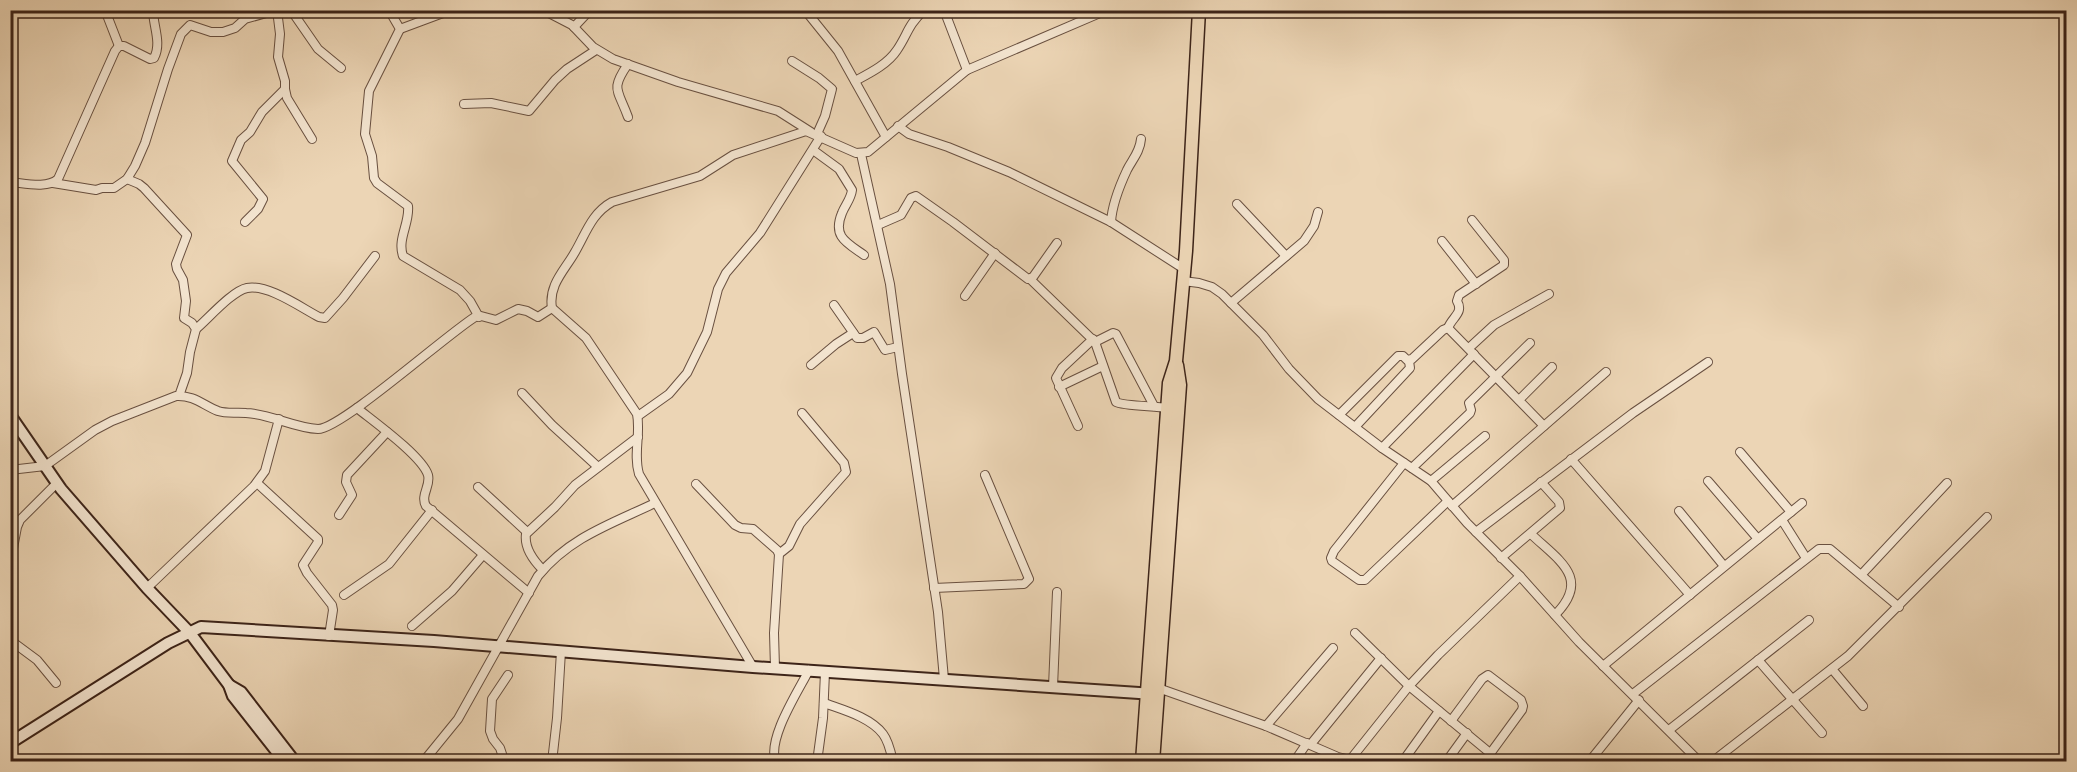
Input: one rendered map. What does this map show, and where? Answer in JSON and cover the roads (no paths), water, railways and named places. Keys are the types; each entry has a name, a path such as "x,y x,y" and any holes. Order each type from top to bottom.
{"main road":[{"path":"1153,762 1167,408 1169,383 1176,361 1184,275 1199,10"},
{"path":"1142,762 1154,692 1180,385 1176,361"},
{"path":"10,415 57,483 147,588 190,633 229,685 233,696 282,760"},
{"path":"10,743 168,643 201,627 499,646 825,672 1154,692"},
{"path":"229,685 241,692 295,762"}],"street":[{"path":"105,10 119,46"},
{"path":"119,46 124,46 150,59 154,58 157,53 158,40 153,10"},
{"path":"10,182 54,183 96,190 114,188 127,179 135,166 145,143 168,69 184,30 190,25 211,32 223,32 235,28 244,19 277,10 280,34 278,57 287,98 312,139"},
{"path":"291,10 318,49 341,68"},
{"path":"389,10 400,29"},
{"path":"574,27 590,10"},
{"path":"805,10 838,51 886,137"},
{"path":"855,81 877,68 897,51 911,23 924,10"},
{"path":"944,10 967,70"},
{"path":"545,11 566,21 596,50 613,59 678,82 778,111 816,134 861,154 868,152 967,70 1107,10"},
{"path":"443,13 400,29 369,92 365,134 372,156 374,178 377,183 408,206 401,243 403,256 460,290 470,301 479,317"},
{"path":"54,183 58,179 119,46"},
{"path":"464,104 491,103 529,111 567,69 596,50"},
{"path":"638,416 669,394 687,373 706,332 721,282 726,273 760,233 813,150 816,134 825,116 832,89 792,61"},
{"path":"627,117 616,85 618,77 628,64"},
{"path":"245,222 258,209 263,199 233,163 232,158 241,140 250,132 262,112 285,90"},
{"path":"898,126 909,134 1009,172 1111,222 1184,275 1212,287 1263,335 1302,384 1382,448 1431,481 1472,528 1603,666 1700,762"},
{"path":"753,667 655,503 637,467 638,416 586,338 552,308 551,301 555,283 574,254 591,221 602,207 700,176 733,155 806,131 816,134"},
{"path":"1111,222 1126,172 1139,151 1141,139"},
{"path":"813,150 838,169 852,190 842,213 840,235 843,240 864,255"},
{"path":"861,154 890,284 934,588 944,680"},
{"path":"127,179 144,188 188,235 178,257 177,269 183,280 186,305 184,318 196,329"},
{"path":"878,225 901,215 911,198 916,196 1030,279 1094,340 1118,404 1167,408"},
{"path":"1237,204 1286,256"},
{"path":"1230,303 1310,234 1318,212"},
{"path":"1409,361 1448,328 1460,311 1457,298 1503,267 1504,262 1472,220"},
{"path":"1442,241 1476,284"},
{"path":"1030,279 1057,243"},
{"path":"965,296 994,253"},
{"path":"179,396 187,374 196,329 233,297 248,288 266,290 325,318 375,256"},
{"path":"1382,448 1494,325 1549,294"},
{"path":"834,305 853,333 860,338 874,332 885,350 898,347"},
{"path":"10,470 45,466 95,430 112,421 179,396 195,398 219,411 262,415 322,429 357,408 467,322 479,317 496,320 518,309 538,317 552,308"},
{"path":"1448,328 1544,426"},
{"path":"811,364 853,333"},
{"path":"1078,426 1056,378 1061,369 1094,340 1113,333 1116,334 1154,406"},
{"path":"1412,468 1470,413 1469,403 1530,343"},
{"path":"1339,415 1398,356 1403,356 1409,361 1410,368 1355,427"},
{"path":"1472,528 1541,482 1649,402 1708,362"},
{"path":"1059,387 1103,366"},
{"path":"1519,400 1552,367"},
{"path":"1404,463 1334,551 1331,558 1359,580 1365,580 1450,503 1606,372"},
{"path":"522,393 552,425 598,467"},
{"path":"357,408 387,432 426,470 429,481 424,502 529,593"},
{"path":"779,554 789,546 800,524 846,472 847,467 802,413"},
{"path":"147,588 257,483 265,471 279,418"},
{"path":"339,515 352,495 346,482 347,475 387,432"},
{"path":"1431,481 1485,436"},
{"path":"543,570 530,555 525,539 527,532 575,485 638,437"},
{"path":"1740,452 1791,512"},
{"path":"1572,459 1690,595"},
{"path":"934,588 1024,584 1029,579 985,474"},
{"path":"1502,558 1560,508 1559,502 1541,482"},
{"path":"1708,482 1758,539"},
{"path":"10,564 16,527 20,520 57,483"},
{"path":"257,483 318,539 303,565 332,605 329,636"},
{"path":"1862,574 1947,483"},
{"path":"696,484 735,525 753,529 779,554 774,633 775,668"},
{"path":"478,487 527,532"},
{"path":"423,762 458,719 543,570 563,550 584,537 655,503"},
{"path":"1603,666 1802,503"},
{"path":"344,595 388,564 432,510"},
{"path":"1679,511 1724,567"},
{"path":"1712,762 1832,669 1899,607 1987,516"},
{"path":"1782,520 1806,558"},
{"path":"1531,534 1563,564 1571,579 1570,598 1555,615"},
{"path":"1589,762 1636,697 1819,549 1830,549 1899,607"},
{"path":"412,626 447,596 483,555"},
{"path":"1154,692 1266,726 1309,744 1337,759 1353,758 1409,686 1471,621 1520,576"},
{"path":"1053,687 1056,592"},
{"path":"1669,730 1809,620"},
{"path":"1355,633 1409,686 1490,753"},
{"path":"10,640 37,660 56,683"},
{"path":"1266,726 1333,648"},
{"path":"552,762 561,651"},
{"path":"1294,762 1381,658"},
{"path":"1758,660 1822,733"},
{"path":"1832,669 1863,706"},
{"path":"777,762 774,751 779,731 809,670"},
{"path":"817,762 825,672"},
{"path":"508,675 491,702 490,732 508,762"},
{"path":"1451,721 1482,679 1488,675 1521,700 1524,706 1522,710 1484,762"},
{"path":"824,703 859,717 881,732 887,741 893,762"},
{"path":"1403,761 1439,711"},
{"path":"1446,762 1467,733"}]}
